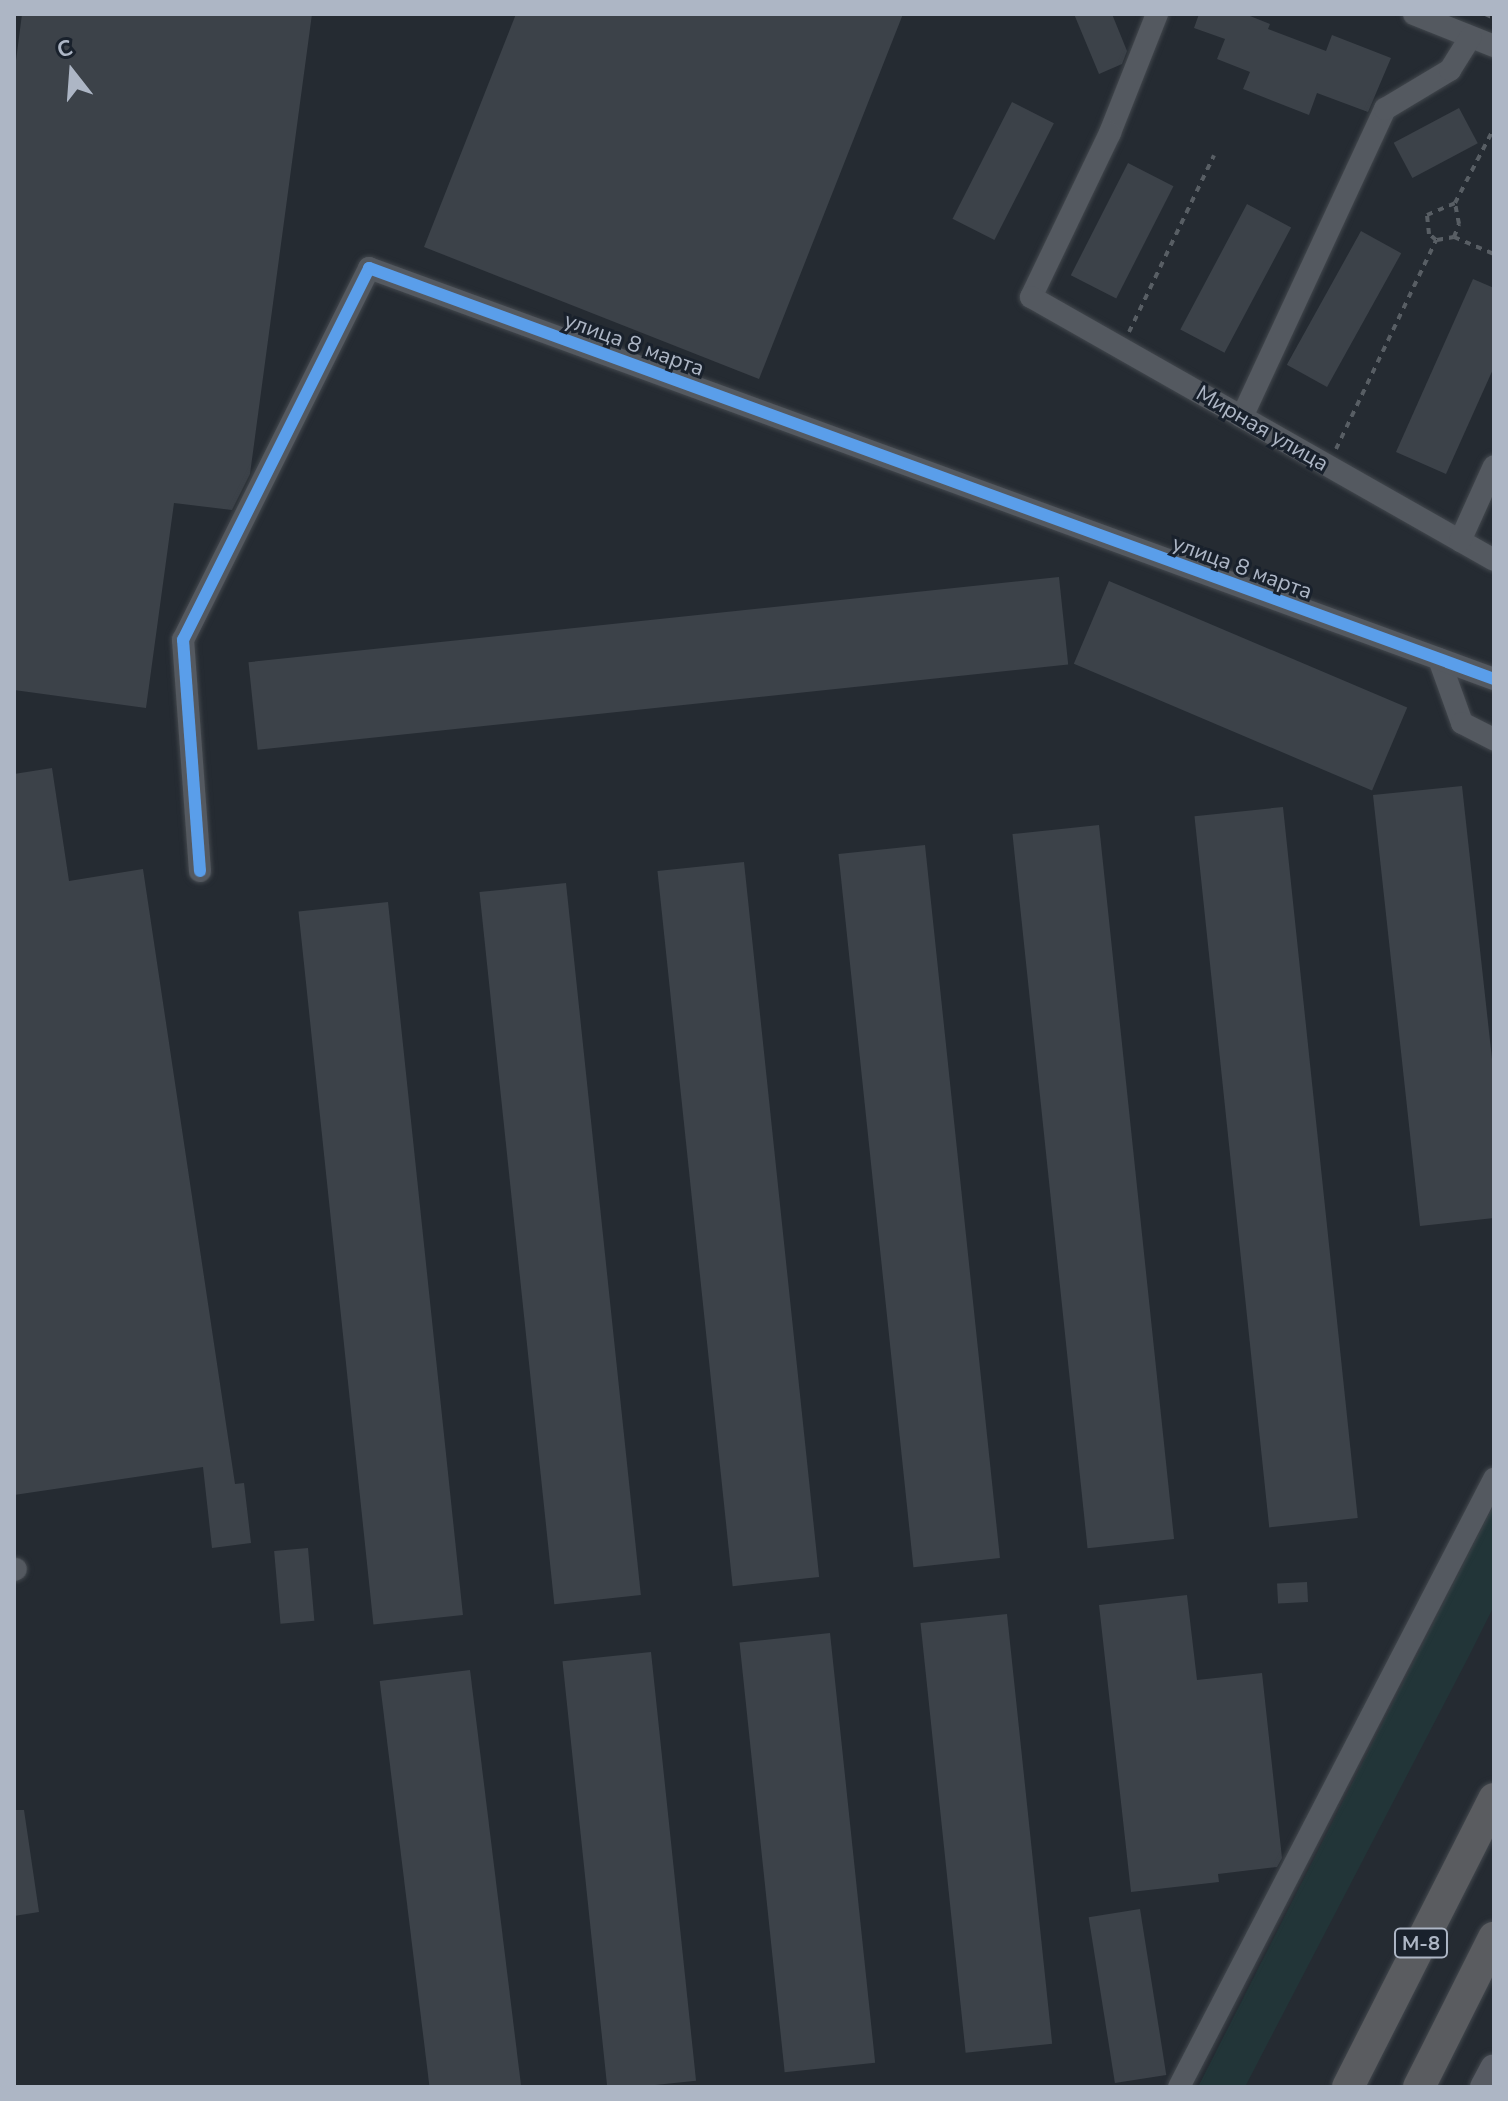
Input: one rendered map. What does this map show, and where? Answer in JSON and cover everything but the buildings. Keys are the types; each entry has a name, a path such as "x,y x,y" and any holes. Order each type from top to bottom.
{"highway":[{"name":"М-8","path":"1348,2087 1494,1799"},
{"name":"М-8","path":"1419,2087 1494,1938"}],"main road":[{"path":"1484,2087 1494,2068"}],"street":[{"name":"Мирная улица","path":"1157,14 1110,133 1031,297 1494,560"},
{"path":"1414,14 1494,46"},
{"path":"1242,417 1385,109 1450,70 1471,37"},
{"name":"улица 8 марта","path":"200,871 183,640 369,268 1494,679"},
{"path":"1460,541 1494,466"},
{"path":"1439,659 1462,723 1494,739"},
{"path":"1179,2087 1494,1479"}],"path":[{"path":"1485,14 1494,18"},
{"path":"1454,237 1459,224 1455,203 1494,128"},
{"path":"1121,349 1214,155"},
{"path":"1436,240 1429,234 1427,215 1455,203"},
{"path":"1436,240 1454,237 1494,254"},
{"path":"1328,466 1436,240"}],"green space":[{"path":"1494,1504 1494,1606 1469,1656 1245,2087 1198,2087"}],"cycle path":[{"path":"200,871 183,640 369,268 1494,679"}]}
